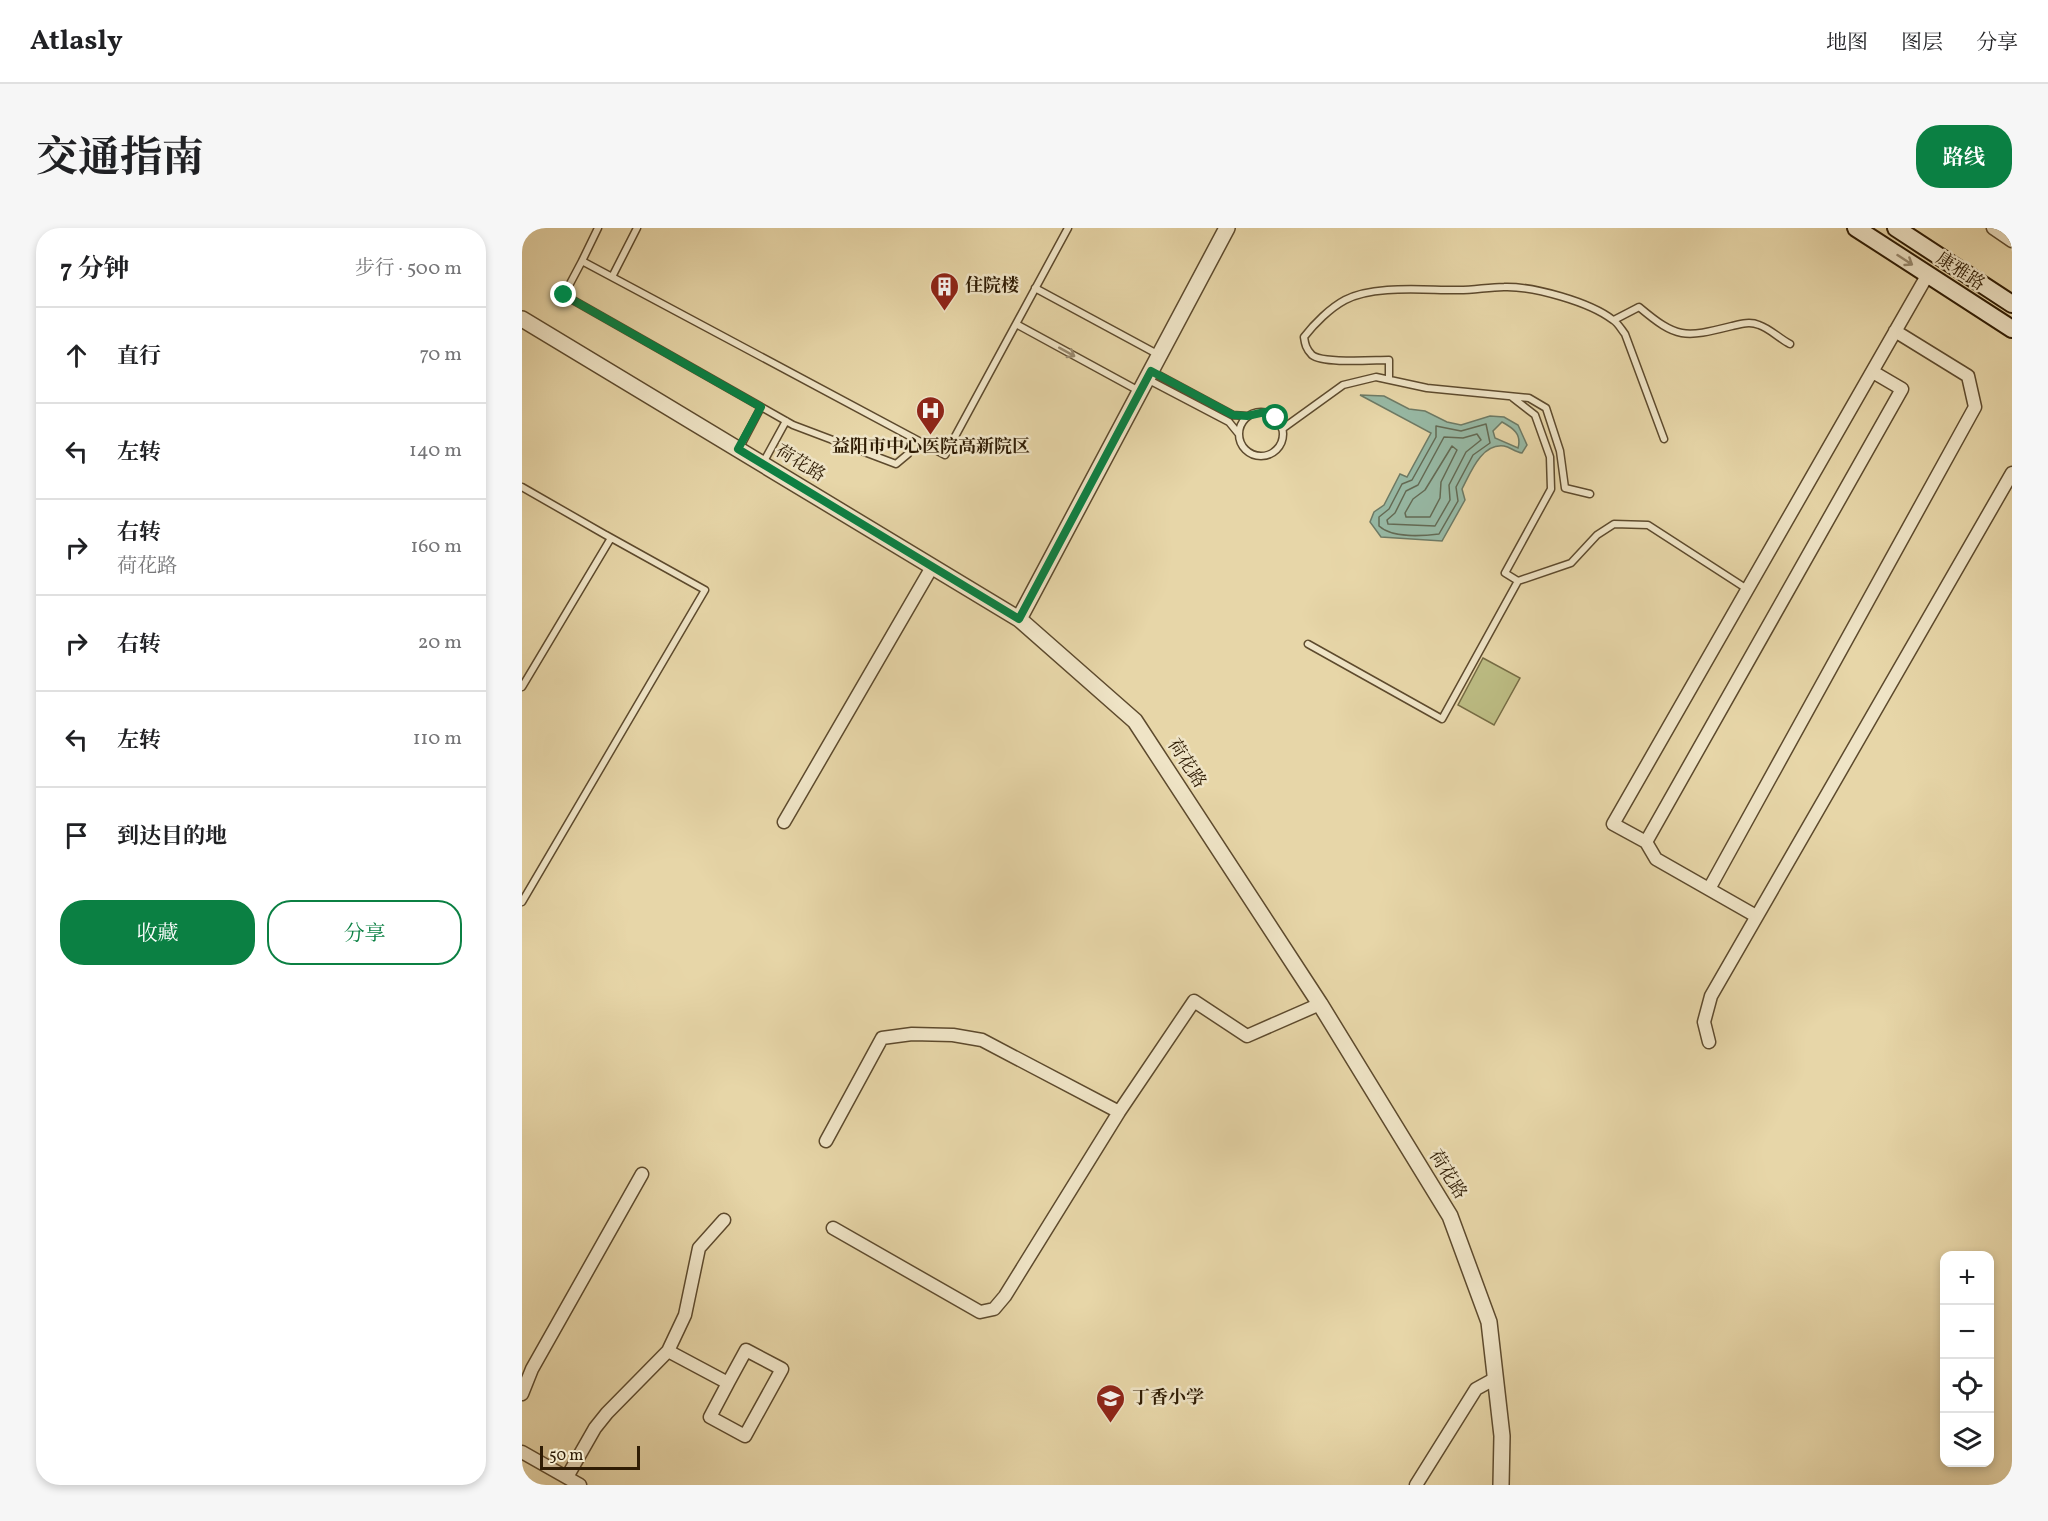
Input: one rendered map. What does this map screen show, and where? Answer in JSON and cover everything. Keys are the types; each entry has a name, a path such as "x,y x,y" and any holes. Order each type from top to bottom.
{"main road":[{"name":"康雅路","path":"1856,228 2012,329"},
{"name":"康雅路","path":"1896,228 2012,304"}],"street":[{"path":"1019,619 1227,228"},
{"path":"1993,228 2012,241"},
{"path":"1756,916 1656,859 1646,843 1613,824 1928,274"},
{"name":"荷花路","path":"522,319 1019,619 1135,722 1320,1004 1450,1216 1489,1322 1502,1436 1501,1485"},
{"path":"1709,889 1976,407 1968,376 1895,331"},
{"path":"1646,843 1902,389 1872,372"},
{"path":"1709,1042 1704,1022 1711,996 2012,473"},
{"path":"784,822 932,567"},
{"path":"833,1228 980,1312 994,1309 1005,1296 1119,1112 1194,1001 1247,1036 1320,1004"},
{"path":"826,1141 882,1038 912,1034 953,1035 982,1040 1119,1112"},
{"path":"522,1394 531,1369 642,1174"},
{"path":"567,1477 595,1428 668,1351 685,1315 699,1248 724,1220"},
{"path":"747,1350 782,1369 745,1436 710,1418 728,1383 747,1350"},
{"path":"668,1351 728,1383"},
{"path":"1416,1485 1476,1389 1496,1378"},
{"path":"522,1452 580,1485"}],"lane":[{"path":"598,228 564,295 786,421 896,464 908,454"},
{"path":"612,277 637,228"},
{"path":"582,261 945,454 1068,228"},
{"path":"1389,379 1389,360 1329,359 1313,356 1306,347 1304,337 1311,327 1345,300 1410,288 1455,291 1506,287 1531,289 1594,309 1614,320 1625,334 1664,439"},
{"path":"1035,288 1160,355"},
{"path":"1614,320 1639,307 1665,328 1683,335 1746,323 1759,325 1790,344"},
{"path":"1016,324 1146,381 1233,415 1247,416 1259,412 1271,414 1282,429"},
{"path":"1146,381 1230,422 1238,433 1245,450 1263,456 1279,447 1282,429 1343,385 1376,377 1427,388 1477,391 1513,398 1529,398 1545,408 1560,451 1565,488 1590,494"},
{"path":"1513,398 1535,415 1550,457 1551,489 1505,573 1518,581"},
{"path":"738,449 761,407"},
{"path":"1238,433 1247,416"},
{"path":"763,464 786,421"},
{"path":"522,487 705,590 522,902"},
{"path":"1308,644 1442,719 1518,581 1570,563 1597,535 1614,524 1648,525 1748,589"},
{"path":"522,687 611,538 606,535"}],"green space":[{"path":"1483,658 1520,678 1494,725 1458,705"}],"water":[{"path":"1360,395 1384,396 1409,409 1425,411 1447,422 1461,425 1490,416 1504,417 1518,425 1527,445 1522,453 1508,447 1496,446 1483,454 1462,489 1465,500 1442,541 1381,537 1370,522 1374,512 1384,505 1400,474 1407,477 1431,433","holes":["1502,422 1518,435 1518,448 1495,438 1493,431"]}],"place":[{"name":"住院楼","path":"944,312"},
{"name":"益阳市中心医院高新院区","path":"931,436"},
{"name":"丁香小学","path":"1111,1424"}],"route":[{"path":"564,295 761,407 738,449 1019,619 1151,371 1233,415 1247,416 1252,413 1265,412 1276,418"}]}
